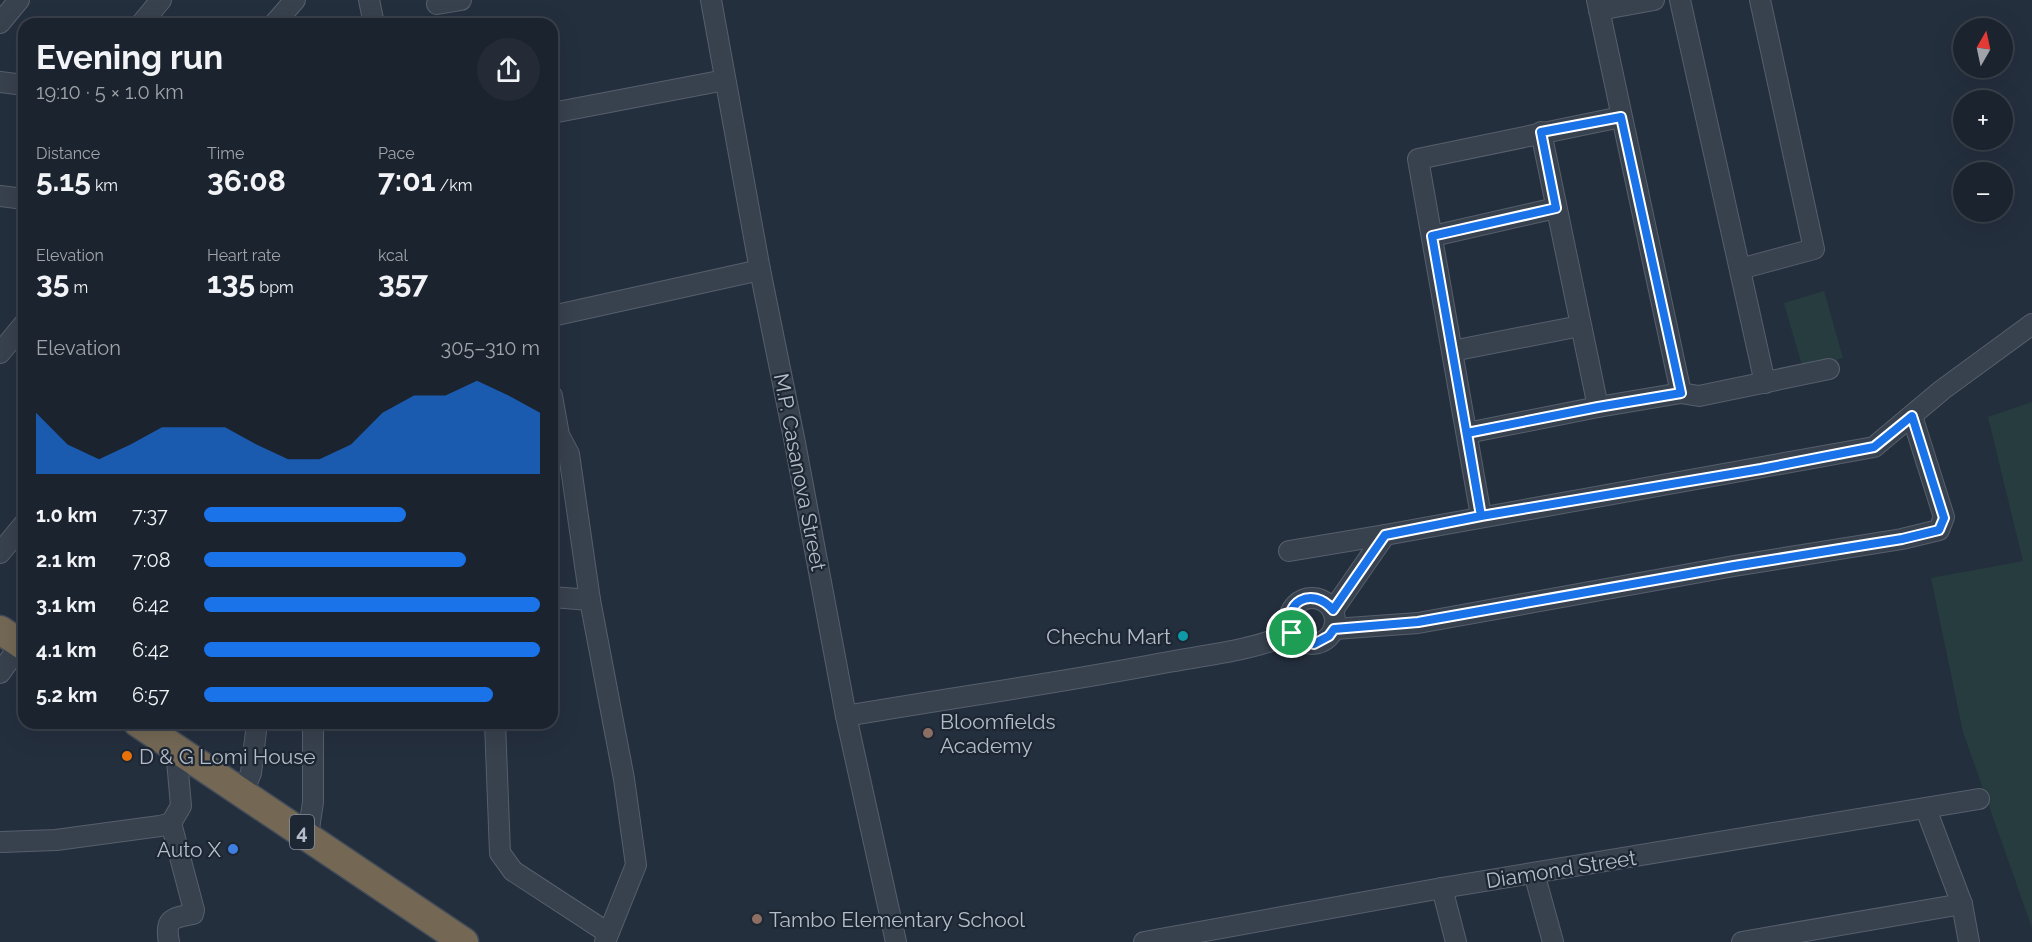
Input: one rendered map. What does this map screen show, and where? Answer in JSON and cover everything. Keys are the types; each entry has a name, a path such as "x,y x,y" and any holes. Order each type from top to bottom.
{"highway":[{"name":"4","path":"147,729 464,942"}],"street":[{"path":"0,23 19,0"},
{"path":"146,18 160,0"},
{"path":"279,18 295,0"},
{"path":"369,0 373,18"},
{"path":"437,4 460,0"},
{"name":"M.P. Casanova Street","path":"711,0 760,270 846,716 896,942"},
{"path":"1653,0 1598,5 1681,393"},
{"path":"1680,0 1764,383"},
{"path":"1740,269 1814,249 1760,0"},
{"path":"558,112 725,80"},
{"path":"0,82 18,85"},
{"path":"1481,516 1418,159 1621,117"},
{"path":"1541,132 1598,407"},
{"path":"0,196 18,198"},
{"path":"1432,236 1556,208"},
{"path":"558,315 760,270"},
{"path":"1289,550 1761,469 1874,447 1942,390 2032,324"},
{"path":"1452,351 1580,326"},
{"path":"0,353 18,331"},
{"path":"1467,433 1681,393 1699,396 1829,369"},
{"path":"1333,619 1418,622 1902,539 1939,530 1944,518 1912,416"},
{"path":"495,729 500,853 513,871 606,937 636,865 624,779 590,600 568,454 558,429"},
{"path":"0,553 18,531"},
{"path":"1333,619 1326,602 1316,598 1305,598 1296,603 1290,612 1289,623 1292,633 1298,639 1314,644 1329,636 1333,619 1385,535"},
{"path":"558,597 590,600"},
{"path":"846,716 1144,667 1269,643 1292,633"},
{"path":"0,673 15,640"},
{"path":"243,792 252,773 256,729"},
{"path":"308,836 313,802 313,729"},
{"path":"2,842 56,840 171,823 181,806 176,749"},
{"name":"Diamond Street","path":"1144,942 1442,888 1979,799"},
{"path":"1926,809 1962,904 1969,942"},
{"path":"169,942 167,927 169,921 193,914 194,910 171,823"},
{"path":"1534,873 1553,942"},
{"path":"1442,888 1456,942"},
{"path":"1742,942 1962,904"}],"green space":[{"path":"1824,291 1843,358 1803,369 1784,303"},
{"path":"2032,402 2032,928 1963,732 1931,578 2023,561 1988,417"}],"place":[{"name":"Chechu Mart","path":"1183,636"},
{"name":"Bloomfields Academy","path":"928,733"},
{"name":"D & G Lomi House","path":"127,756"},
{"name":"Auto X","path":"233,849"},
{"name":"Tambo Elementary School","path":"757,919"}],"route":[{"path":"1292,633 1289,623 1290,612 1296,603 1305,598 1316,598 1326,602 1333,610 1385,535 1481,516 1467,433 1681,393 1621,117 1541,132 1556,208 1432,236 1481,516 1761,469 1874,447 1912,416 1944,518 1939,530 1902,539 1418,622 1334,629 1329,636 1314,644 1298,639 1292,633"}]}
